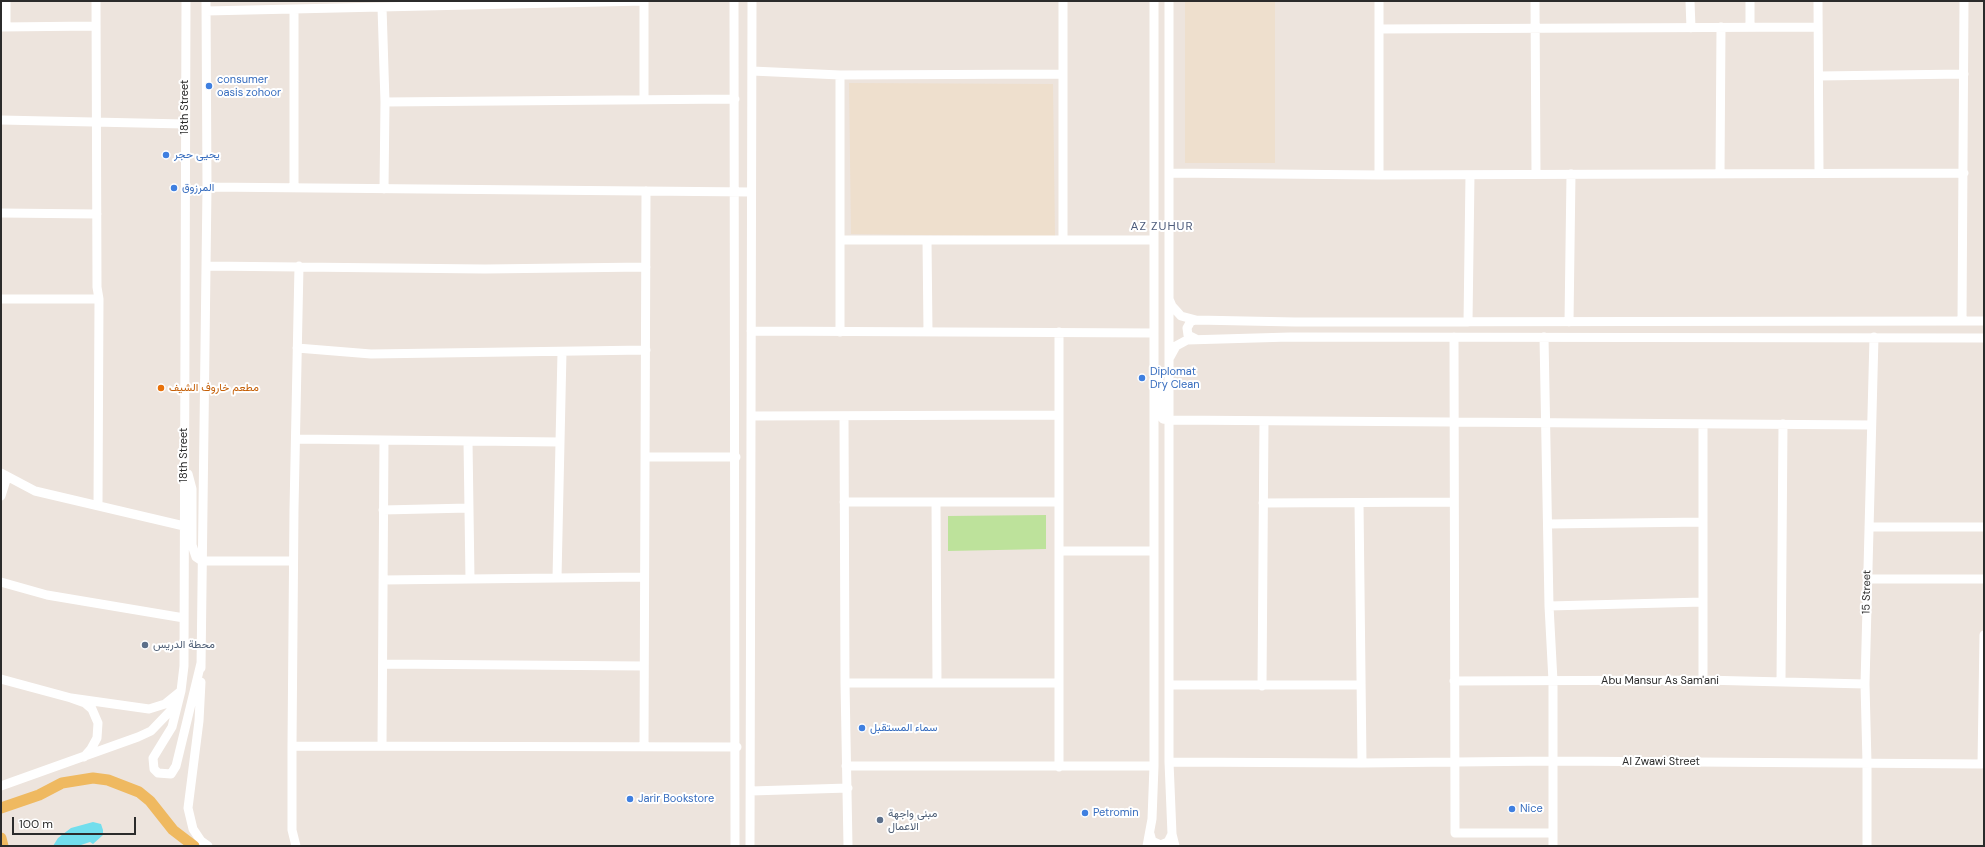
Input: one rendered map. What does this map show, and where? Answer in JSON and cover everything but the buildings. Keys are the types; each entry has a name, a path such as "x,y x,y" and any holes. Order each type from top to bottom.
{"main road":[{"path":"1,808 39,795 62,783 78,780 108,780 139,792 150,801 173,830 194,846"},
{"path":"1,838 3,846"}],"street":[{"path":"6,1 4,27 96,26"},
{"path":"96,1 97,287 99,299 98,505"},
{"name":"18th Street","path":"186,1 184,666 181,691 172,727 153,758 154,768 158,773 171,774 176,766 201,663"},
{"path":"206,1 207,187 201,663 199,721 188,808 193,829 201,841 208,846"},
{"path":"206,11 644,1 644,99"},
{"path":"734,1 737,747 735,846"},
{"path":"750,846 752,1"},
{"path":"1063,1 1063,240"},
{"path":"1147,846 1150,834 1154,766 1154,1"},
{"path":"1169,1 1169,762 1172,834 1175,846"},
{"path":"1379,1 1379,175"},
{"path":"1535,1 1536,174"},
{"path":"1690,1 1691,28"},
{"path":"1750,1 1750,27"},
{"path":"1818,1 1820,173"},
{"path":"1962,321 1964,1"},
{"path":"382,7 385,102 384,189"},
{"path":"294,10 294,188"},
{"path":"1720,174 1721,27"},
{"path":"1379,28 1818,27"},
{"path":"752,71 840,75 1063,74"},
{"path":"1819,76 1964,74"},
{"path":"840,75 840,332"},
{"path":"385,102 644,99 735,100"},
{"path":"1,120 185,124"},
{"path":"1169,173 1379,175 1964,173"},
{"path":"1569,322 1571,174"},
{"path":"1468,322 1470,175"},
{"path":"207,187 751,192"},
{"path":"644,747 646,191"},
{"path":"1,213 97,214"},
{"path":"840,240 1154,240"},
{"path":"927,240 928,332"},
{"path":"206,266 485,269 646,267"},
{"path":"296,846 292,830 292,746 293,561 299,266"},
{"path":"1169,298 1176,311 1187,318 1196,320 1468,322 1984,321"},
{"path":"1,299 99,299"},
{"path":"1196,320 1191,321 1187,328 1188,335 1196,339"},
{"path":"751,331 1154,333"},
{"path":"1058,767 1059,332"},
{"path":"1169,360 1176,346 1182,342 1196,339 1290,337 1984,338"},
{"path":"1454,337 1455,833 1553,833"},
{"path":"1544,337 1549,606 1553,681 1553,846"},
{"name":"15 Street","path":"1867,846 1868,763 1865,684 1874,337"},
{"path":"297,348 371,354 646,350"},
{"path":"557,578 562,352"},
{"path":"1154,362 1160,388 1161,416 1163,419 1169,420 1872,425"},
{"path":"751,416 1058,415"},
{"path":"844,416 844,683 848,788 848,846"},
{"path":"1262,686 1264,421"},
{"path":"1703,424 1703,680"},
{"path":"1782,682 1783,424"},
{"path":"296,439 560,442"},
{"path":"382,746 384,440"},
{"path":"468,441 470,579"},
{"path":"184,456 192,489 192,545 196,557 202,561 293,561"},
{"path":"645,458 736,457"},
{"path":"1,496 4,475 35,491 184,526"},
{"path":"844,502 1058,502"},
{"path":"936,502 937,683"},
{"path":"1263,503 1454,502"},
{"path":"1359,503 1362,763"},
{"path":"383,510 469,508"},
{"path":"1548,524 1703,522"},
{"path":"1869,527 1984,527"},
{"path":"1059,551 1154,551"},
{"path":"383,580 644,577"},
{"path":"1867,579 1984,579"},
{"path":"1,582 47,595 184,618"},
{"path":"1549,606 1703,602"},
{"name":"Al Zwawi Street","path":"1169,762 1455,763 1553,761 1982,764 1984,636"},
{"path":"201,663 204,694 203,726 193,804 194,813 200,830 216,846"},
{"path":"383,664 644,666"},
{"path":"1,678 71,698 85,703 92,709 98,723 98,731 94,744 81,759"},
{"name":"Abu Mansur As Sam'ani","path":"1454,681 1703,680 1865,684"},
{"path":"844,683 1058,683"},
{"path":"1169,685 1361,686"},
{"path":"71,698 149,709 165,704 181,691"},
{"path":"1,786 138,738 151,731 178,702"},
{"path":"292,746 737,747"},
{"path":"846,766 1154,766"},
{"path":"751,791 848,788"},
{"path":"736,801 742,808 751,810"},
{"path":"287,846 292,830"},
{"path":"1150,834 1152,841 1161,845 1168,842 1172,834"}],"shaded area":[{"path":"1185,1 1275,1 1275,163 1185,163"},
{"path":"849,83 1053,84 1055,237 851,234"}],"green space":[{"path":"1046,515 1046,549 948,551 948,516"}],"water":[{"path":"93,822 101,824 103,835 93,844 90,842 78,846 53,846 58,838 71,828"}],"place":[{"name":"consumer oasis zohoor","path":"209,86"},
{"name":"يحيى حجر","path":"166,155"},
{"name":"المرزوق","path":"174,188"},
{"name":"Diplomat Dry Clean","path":"1142,378"},
{"name":"مطعم خاروف الشيف","path":"161,388"},
{"name":"محطة الدريس","path":"145,645"},
{"name":"سماء المستقبل","path":"862,728"},
{"name":"Jarir Bookstore","path":"630,799"},
{"name":"Nice","path":"1512,809"},
{"name":"Petromin","path":"1085,813"},
{"name":"مبنى واجهة الاعمال","path":"880,820"}],"district":[{"name":"AZ ZUHUR","path":"1162,227"}]}
